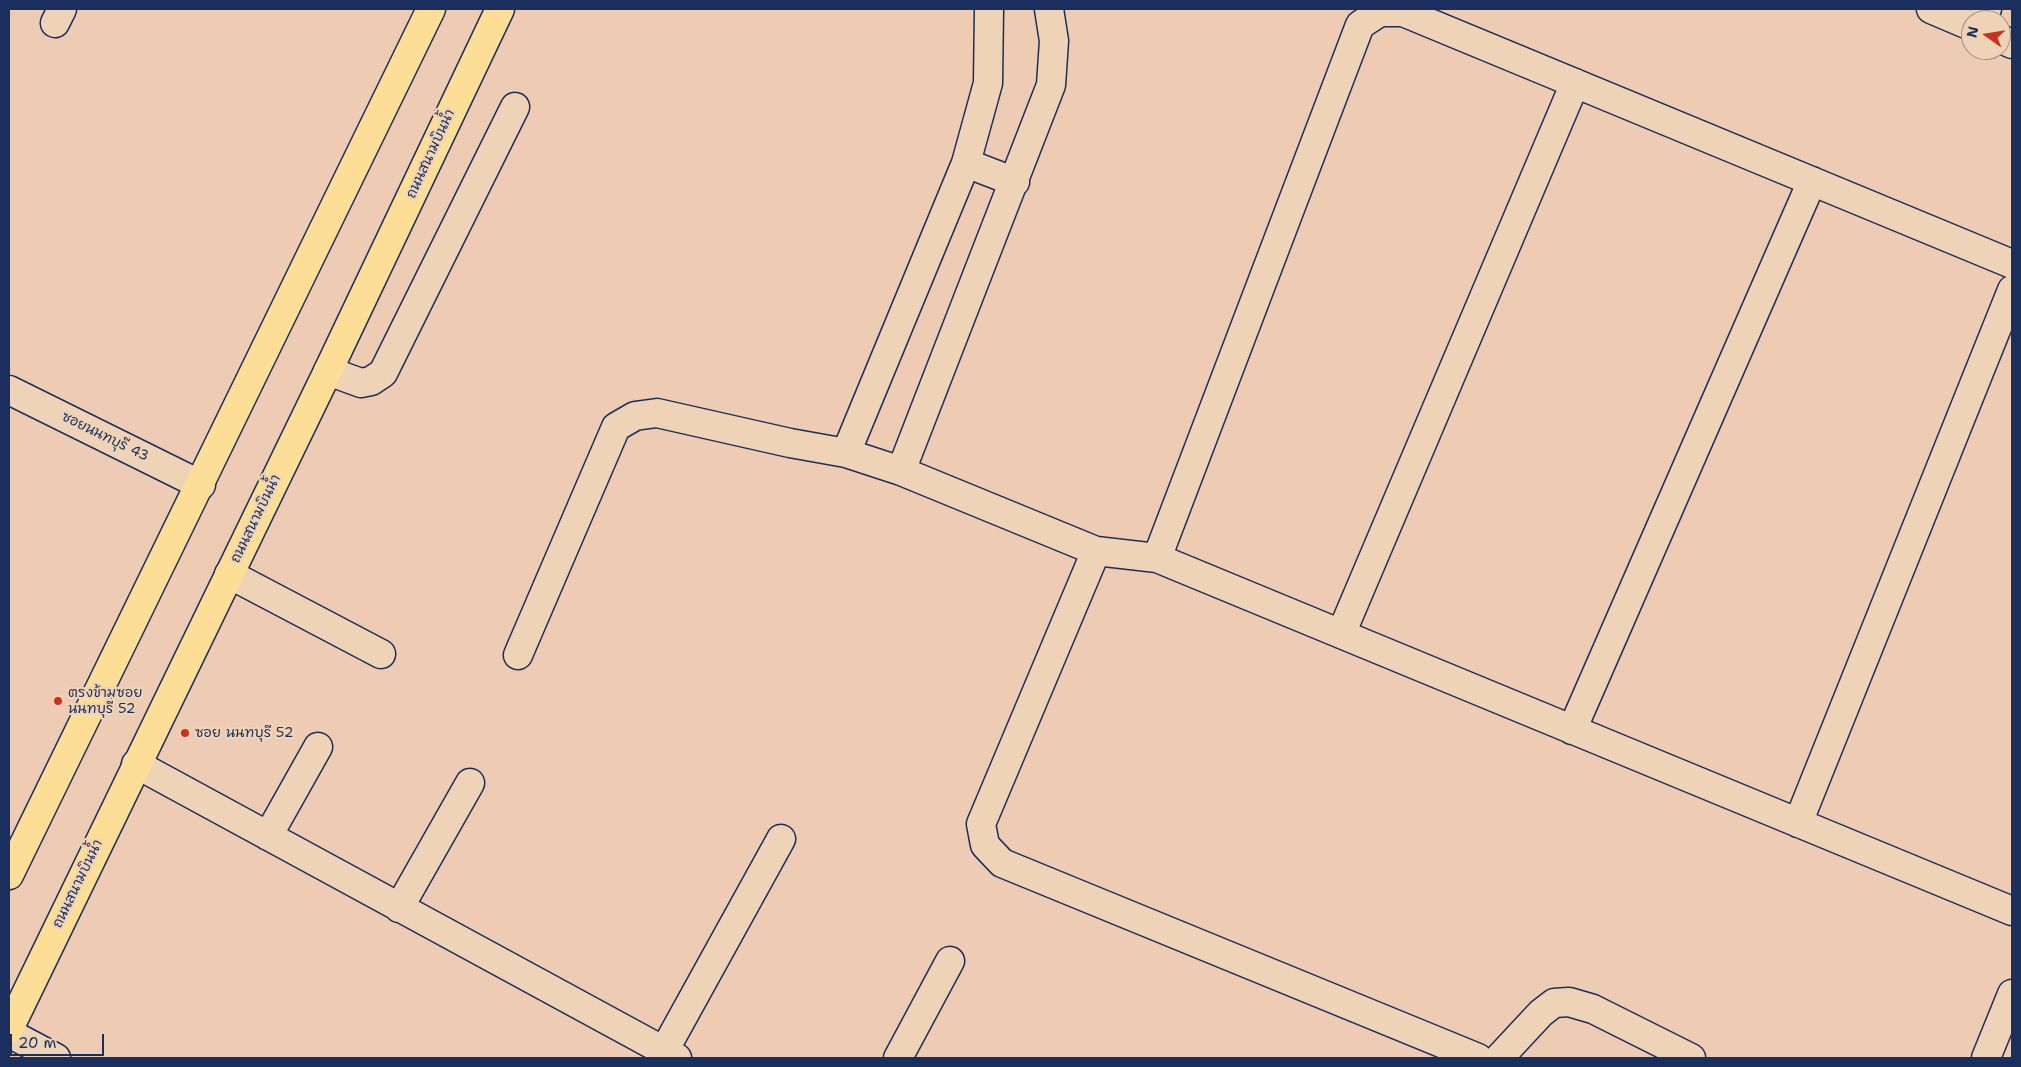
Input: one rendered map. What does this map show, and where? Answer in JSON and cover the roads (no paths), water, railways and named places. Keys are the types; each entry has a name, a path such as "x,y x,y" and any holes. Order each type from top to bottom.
{"main road":[{"path":"12,862 201,485 431,9"},
{"name":"ถนนสนามบินน้ำ","path":"9,1029 328,371 500,9"}],"street":[{"path":"846,452 966,163 988,83 989,9"},
{"path":"901,471 1015,182 1051,85 1054,40 1049,9"},
{"path":"1931,9 1961,22"},
{"path":"1157,558 1360,25 1380,12 1404,12 2012,264"},
{"path":"1341,634 1575,83"},
{"path":"328,371 361,383 371,381 383,373 515,107"},
{"path":"966,163 1015,182"},
{"path":"1572,730 1812,181"},
{"path":"1798,823 2012,290"},
{"name":"ซอยนนทบุรี 43","path":"9,390 201,485"},
{"path":"518,655 616,427 635,416 657,413 790,443 846,452 901,471 1096,551 1157,558 2012,911"},
{"path":"1096,551 981,824 985,845 1002,863 1478,1058"},
{"path":"229,574 381,654"},
{"path":"268,836 318,747"},
{"path":"136,764 670,1055 781,839"},
{"path":"399,908 470,783"},
{"path":"898,1058 950,961"},
{"path":"1986,1058 2012,994"},
{"path":"1499,1058 1554,1004 1569,1002 1593,1009 1691,1058"},
{"path":"9,1033 56,1058"}],"place":[{"name":"ตรงข้ามซอย นนทบุรี 52","path":"58,701"},
{"name":"ซอย นนทบุรี 52","path":"185,733"}]}
